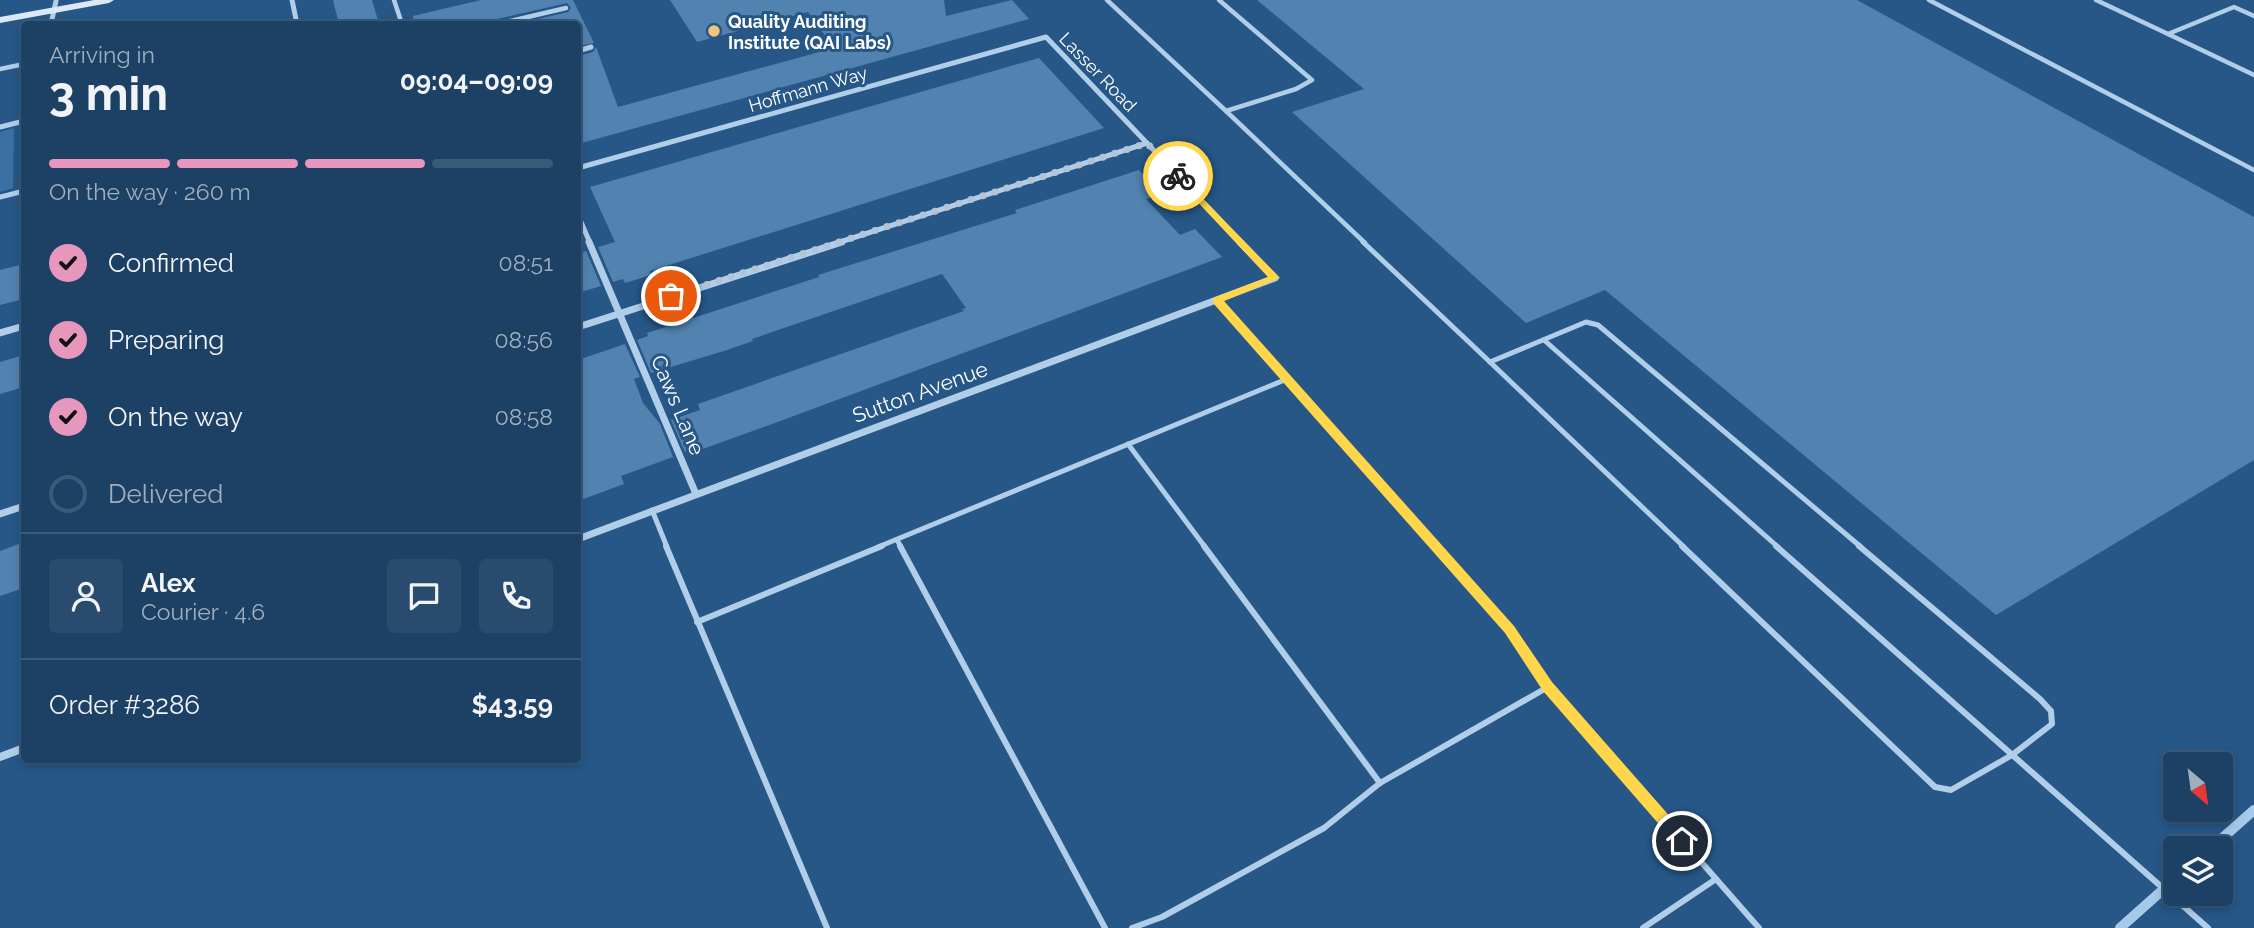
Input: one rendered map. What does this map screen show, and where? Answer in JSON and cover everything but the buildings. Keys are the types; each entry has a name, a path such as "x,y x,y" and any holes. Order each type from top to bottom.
{"street":[{"path":"0,11 57,3 109,0"},
{"path":"292,0 296,21"},
{"path":"0,20 57,3"},
{"path":"52,21 57,3"},
{"name":"Lasser Road","path":"1046,37 1275,278"},
{"name":"Hoffmann Way","path":"581,167 1046,37"},
{"path":"581,50 591,47"},
{"path":"0,127 21,122"},
{"path":"581,326 1147,143"},
{"path":"0,197 21,192"},
{"name":"Caws Lane","path":"581,222 696,494"},
{"name":"Sutton Avenue","path":"581,537 1275,278"},
{"path":"0,333 21,327"},
{"path":"0,514 21,507"},
{"path":"0,757 21,749"}],"lane":[{"path":"394,0 401,21"},
{"path":"1107,0 1226,111 1488,363 1935,787 1951,790 2012,755 2052,724 2051,711 2040,699 1598,325 1586,322 1488,363"},
{"path":"1219,0 1312,80 1296,89 1226,111"},
{"path":"1929,0 2254,170"},
{"path":"2096,0 2254,75"},
{"path":"2168,34 2234,7 2254,16"},
{"path":"511,21 566,8"},
{"path":"0,69 21,65"},
{"path":"1217,300 1509,629 1548,687 1759,928"},
{"path":"1544,340 2208,928"},
{"path":"697,622 1287,379"},
{"path":"1128,444 1380,783"},
{"path":"652,510 827,928"},
{"path":"897,540 1105,928"},
{"path":"1132,928 1162,917 1324,828 1380,783 1548,687"},
{"path":"1643,928 1716,879"}],"shaded area":[{"path":"14,128 13,188 0,192 0,132"}],"waterway":[{"path":"2225,836 2254,810"},
{"path":"2120,928 2163,890"}],"way so far":[{"path":"671,296 1147,143 1178,176"}],"place":[{"name":"Quality Auditing Institute (QAI Labs)","path":"714,31"}],"route":[{"path":"1178,176 1275,278 1217,300 1509,629 1548,687 1682,841"}]}
